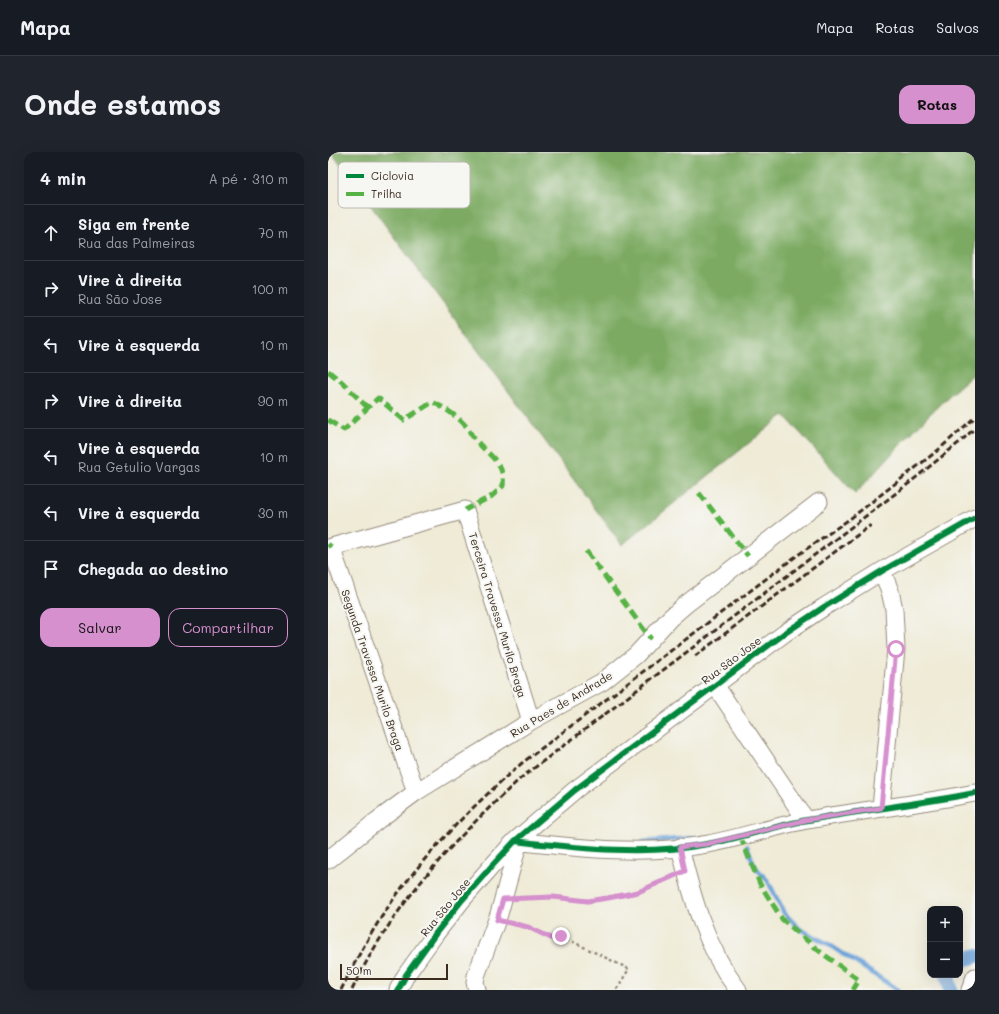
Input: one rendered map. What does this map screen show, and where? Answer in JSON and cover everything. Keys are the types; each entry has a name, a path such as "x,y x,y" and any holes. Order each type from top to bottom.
{"street":[{"name":"Rua Paes de Andrade","path":"328,860 416,792 530,721 589,690 614,673 636,655 670,618 685,605 819,502"},
{"name":"Terceira Travessa Murilo Braga","path":"330,547 465,510 530,721"},
{"name":"Rua São Jose","path":"398,990 406,975 462,900 517,841 575,790 785,633 882,571 975,518"},
{"name":"Segunda Travessa Murilo Braga","path":"330,547 416,792"},
{"path":"881,808 896,649 894,609 890,591 882,571"},
{"path":"715,685 806,820"},
{"path":"477,990 475,982 476,976 497,920 517,841 593,850 643,850 680,847 707,844 806,820 975,793"},
{"path":"680,847 691,895 704,928 718,958 738,990"},
{"path":"970,990 975,977"}],"path":[{"path":"503,899 553,897 588,901 608,898 638,892 685,871"},
{"path":"497,920 528,927 553,939 561,936 629,968 616,990"}],"green space":[{"path":"331,152 975,152 975,373 928,416 855,494 784,415 622,545 372,208 470,208 470,162 338,162"}],"waterway":[{"path":"642,842 693,838"},
{"path":"747,846 753,862 768,881 784,913 800,929 828,944 898,990"},
{"path":"963,960 975,956"},
{"path":"948,978 951,990"}],"railway":[{"path":"341,990 360,953 398,893 441,841 472,808 505,778 522,763 795,557 851,518 937,451 975,417"},
{"path":"352,990 385,930 426,876 472,825 521,778 908,484 975,428"},
{"path":"695,656 871,525"}],"marked path":[{"path":"328,371 342,382 368,408"},
{"path":"328,420 344,430 378,398 404,420 433,402 450,412 468,428 479,444 494,459 498,464 503,478 503,486 492,496 465,510"},
{"path":"699,493 748,556"},
{"path":"328,544 331,547"},
{"path":"586,551 651,639"},
{"path":"740,836 760,884 782,919 818,950 859,980 853,990"}],"cycle path":[{"path":"398,990 406,975 436,933 491,867 515,841 575,790 785,633 882,571 975,518"},
{"path":"515,841 611,850 660,850 684,848 708,844 808,820 975,793"}],"route":[{"path":"561,936 553,939 528,927 497,920 503,899 553,897 588,901 638,892 685,871 680,847 707,844 806,820 881,808 896,649"}]}
